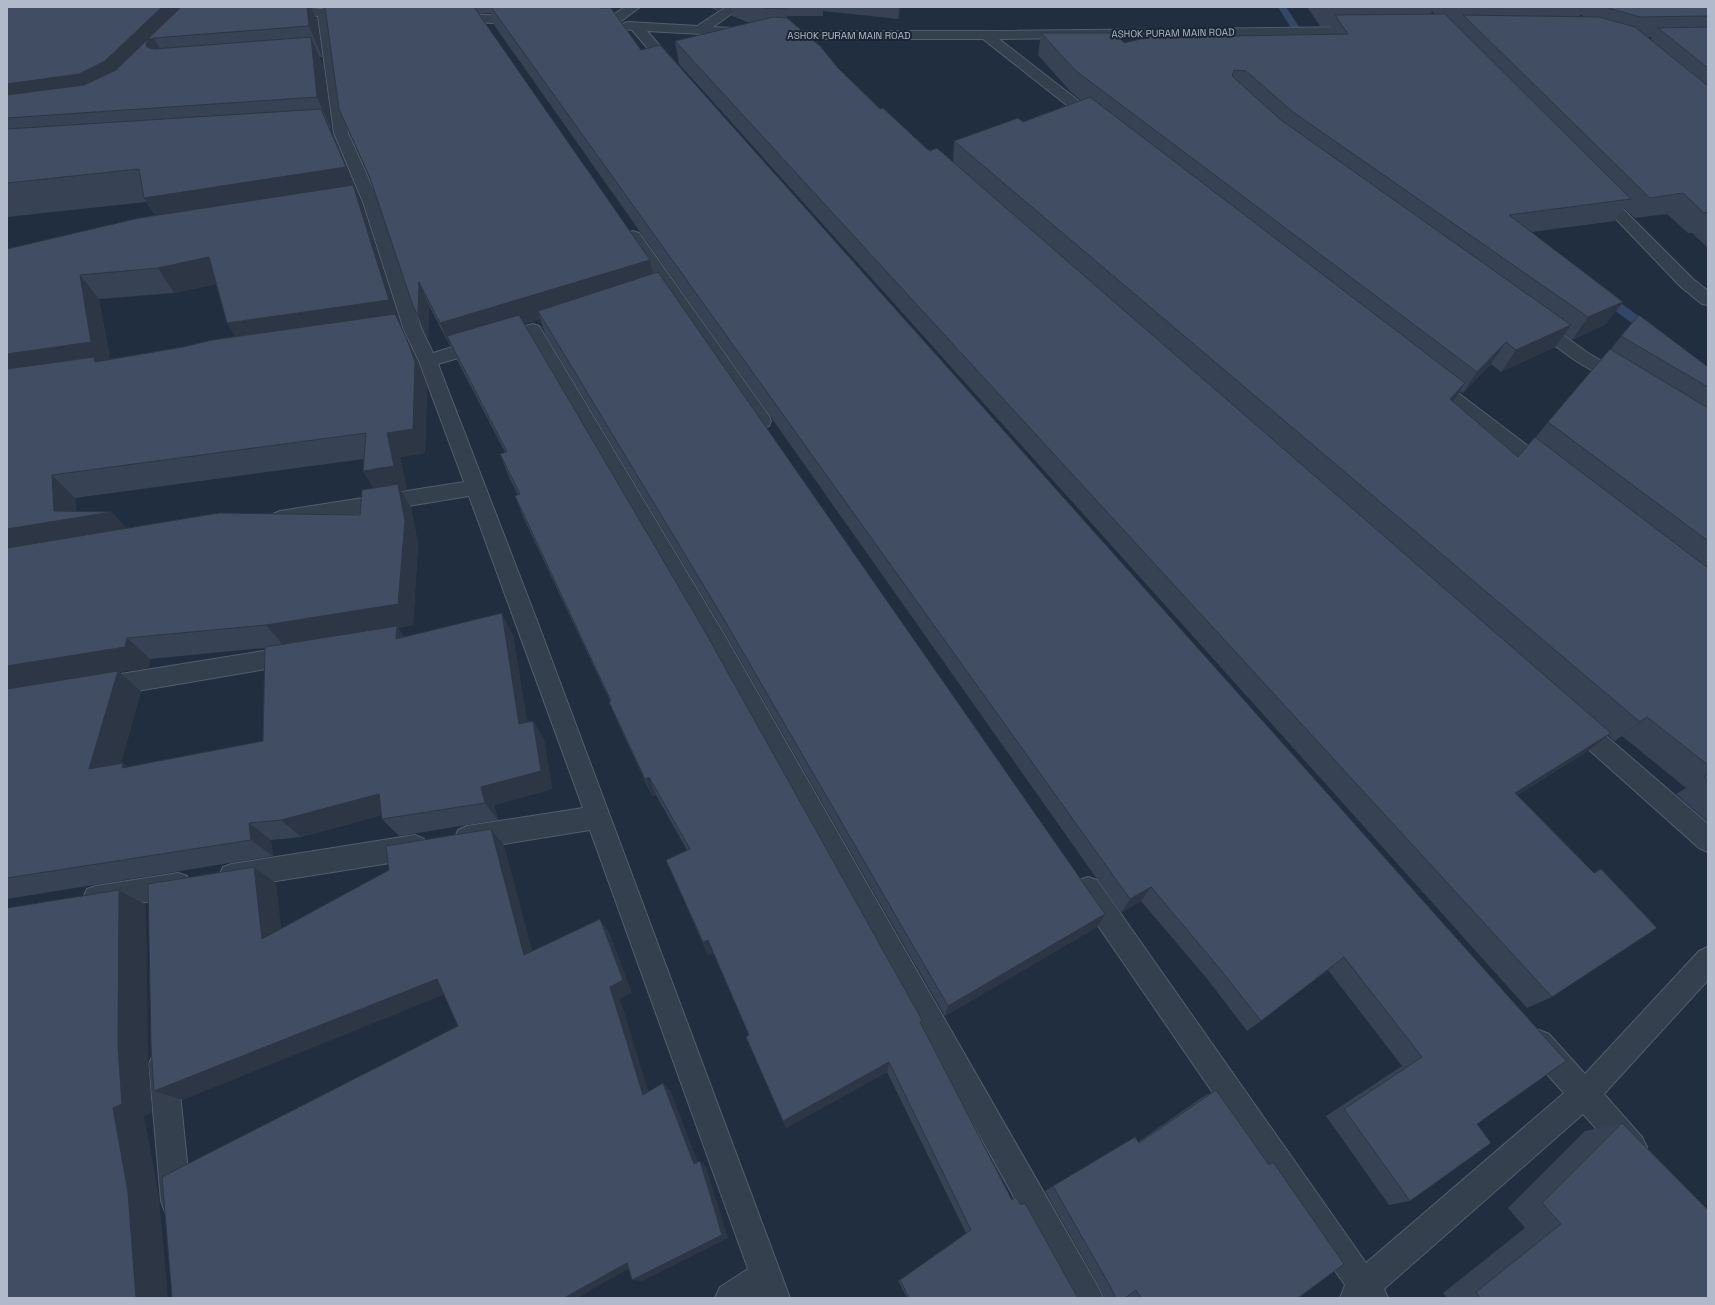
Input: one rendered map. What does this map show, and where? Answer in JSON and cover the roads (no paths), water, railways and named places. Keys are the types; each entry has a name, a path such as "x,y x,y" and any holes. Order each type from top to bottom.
{"street":[{"path":"260,7 329,10 368,14"},
{"path":"700,30 735,7"},
{"path":"329,10 323,62 333,133 363,203 405,331 428,361 476,487 513,620 598,817 770,1287 731,1298"},
{"path":"436,16 526,18"},
{"path":"607,26 635,17 689,86"},
{"name":"ASHOK PURAM MAIN ROAD","path":"592,25 607,26 635,17 700,30 793,35 986,35 1368,31"},
{"path":"481,18 495,38"},
{"path":"793,35 811,51"},
{"path":"986,35 1111,133"},
{"path":"1588,182 1687,283 1708,300"},
{"path":"622,220 660,288 772,436"},
{"path":"1524,315 1582,357 1634,388"},
{"path":"428,361 491,341 540,328 1087,1298"},
{"path":"1418,371 1557,478"},
{"path":"265,522 476,487"},
{"path":"85,690 313,652"},
{"path":"1565,714 1708,840"},
{"path":"76,902 159,900 206,880 598,817"},
{"path":"1077,874 1364,1294 1584,1095 1708,960"},
{"path":"1526,1029 1643,1159"},
{"path":"162,1040 178,1228"}],"waterway":[{"path":"1282,7 1306,45"},
{"path":"1603,296 1651,331"}]}
